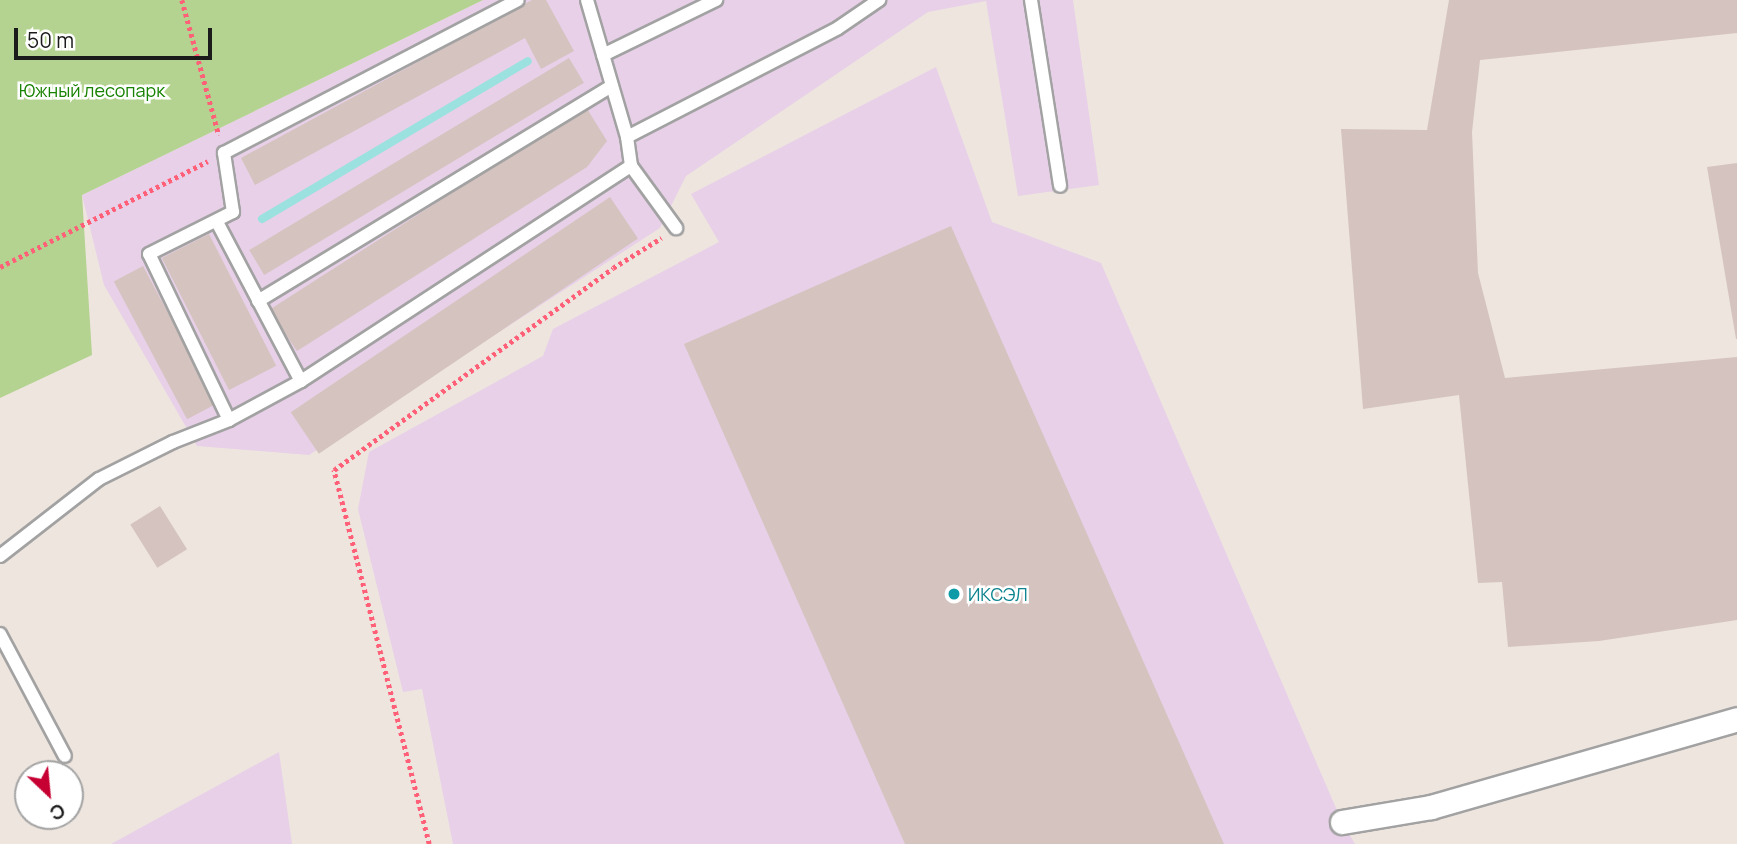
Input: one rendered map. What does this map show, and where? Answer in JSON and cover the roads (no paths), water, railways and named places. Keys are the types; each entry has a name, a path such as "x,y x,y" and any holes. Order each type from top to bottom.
{"street":[{"path":"1342,822 1431,807 1737,719"}],"lane":[{"path":"229,420 149,254 233,212 224,153 518,0"},
{"path":"587,0 627,137 631,166 676,228"},
{"path":"603,55 716,0"},
{"path":"627,137 838,28 879,0"},
{"path":"1031,0 1060,186"},
{"path":"258,300 612,86"},
{"path":"0,555 99,480 173,442 229,420 301,381 631,166"},
{"path":"217,222 301,381"},
{"path":"1,636 65,756"}],"waterway":[{"path":"262,219 528,61"}],"place":[{"name":"ИКСЭЛ","path":"954,594"}],"park label":[{"name":"Южный лесопарк","path":"92,90"}]}
